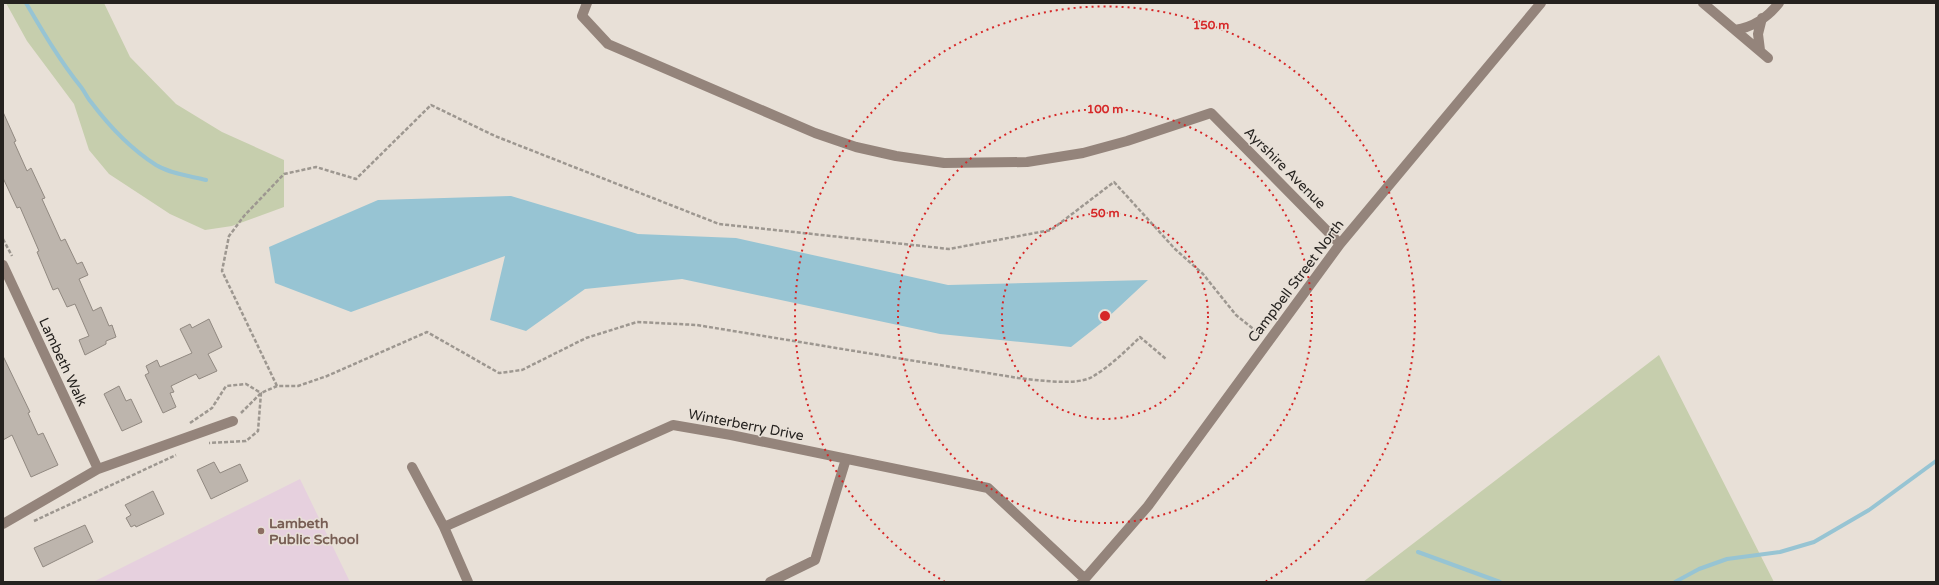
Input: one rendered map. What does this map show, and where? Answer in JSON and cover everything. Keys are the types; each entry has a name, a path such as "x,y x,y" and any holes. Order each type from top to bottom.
{"street":[{"name":"Ayrshire Avenue","path":"587,3 582,16 608,44 815,133 856,147 896,156 944,163 1027,162 1083,153 1127,141 1211,113 1340,244"},
{"name":"Campbell Street North","path":"1083,580 1148,506 1340,244 1541,3"},
{"path":"1703,3 1768,58"},
{"path":"1735,30 1750,27 1772,12 1779,3"},
{"path":"1760,50 1758,34 1762,18"},
{"name":"Lambeth Walk","path":"3,265 98,469"},
{"path":"3,524 98,469 233,421"},
{"name":"Winterberry Drive","path":"444,527 674,425 988,488 1083,580"},
{"path":"770,582 815,560 846,459"},
{"path":"412,467 444,527 468,582"}],"path":[{"path":"277,386 222,271 229,236 244,216 284,174 316,167 356,179 431,105 495,136 719,224 949,249 1051,230 1114,182 1175,249 1203,274 1236,315 1268,342"},
{"path":"3,239 13,260"},
{"path":"233,421 260,393 277,386 298,386 327,376 427,332 499,373 522,370 586,338 637,322 697,325 1018,378 1066,382 1091,378 1140,337 1166,359"},
{"path":"184,426 212,408 226,386 246,384 260,393"},
{"path":"201,444 246,441 258,431 260,393"},
{"path":"32,522 180,453"}],"shaded area":[{"name":"Lambeth Public School","path":"300,479 350,582 93,582"}],"green space":[{"path":"6,3 104,3 130,57 176,104 222,132 284,160 284,207 232,226 205,230 170,214 109,174 89,150 74,104 27,41"},
{"path":"1659,355 1774,582 1363,582"}],"water":[{"path":"511,196 638,234 736,238 948,285 1148,280 1104,321 1071,347 940,334 682,279 585,289 526,331 490,320 505,256 351,312 275,283 269,247 378,200"}],"building":[{"path":"3,112 27,171 31,168 45,198 42,199 61,241 65,239 77,264 82,262 88,275 79,279 93,311 101,307 109,326 112,325 116,337 106,341 106,344 85,355 79,340 89,336 75,304 67,307 58,288 53,290 37,252 39,251 20,207 17,208 3,178"},
{"path":"209,319 222,347 208,354 217,371 199,379 196,374 171,386 174,392 170,393 176,407 163,413 145,375 149,373 146,366 157,360 160,367 192,353 180,329 190,324 192,328"},
{"path":"3,356 30,412 28,413 38,435 43,433 58,465 31,477 12,435 3,440"},
{"path":"119,386 126,401 131,399 142,422 122,431 104,394"},
{"path":"214,462 220,473 240,464 248,481 211,499 197,470"},
{"path":"153,491 164,514 136,527 135,525 131,527 126,518 131,515 125,505"},
{"path":"85,525 93,542 43,567 34,548"}],"waterway":[{"path":"26,3 52,46 88,99 105,120 121,136 138,152 156,165 174,173 206,180"},
{"path":"1675,582 1699,569 1727,559 1780,552 1814,542 1869,510 1936,461"},
{"path":"1418,552 1500,582"}],"place":[{"name":"Lambeth Public School","path":"261,531"}]}
